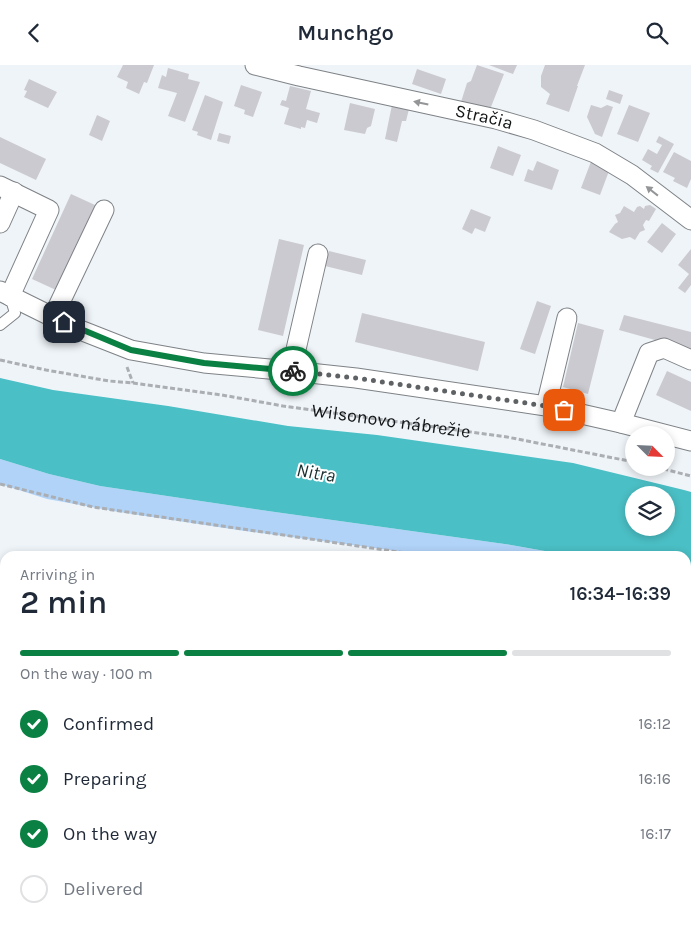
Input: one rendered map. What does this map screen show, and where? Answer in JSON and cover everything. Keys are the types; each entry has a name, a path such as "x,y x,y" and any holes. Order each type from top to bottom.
{"street":[{"name":"Stračia","path":"255,65 534,129 595,153 632,175 691,220"},
{"path":"1,221 7,189 49,211 5,294"},
{"path":"53,317 104,210"},
{"path":"291,371 318,253"},
{"name":"Wilsonovo nábrežie","path":"5,294 74,328 131,350 204,363 356,378 546,406 691,441"},
{"path":"546,406 567,318"},
{"path":"621,423 649,353 664,348 691,360"}],"lane":[{"path":"0,325 15,313 5,294"}],"path":[{"name":"Wilsonovo nábrežie","path":"0,360 109,381 222,395 283,406 507,437 625,460"},
{"path":"675,472 691,476"},
{"path":"0,483 93,507 392,551"}],"shaded area":[{"path":"0,459 49,474 100,486 545,551 397,551 119,512 47,499 0,484"}],"water":[{"name":"Nitra","path":"0,378 53,390 168,406 288,426 377,435 573,463 667,486 625,486 625,536 675,536 675,488 691,492 691,551 545,551 100,486 49,474 0,459"}],"building":[{"path":"123,65 154,65 147,83 144,82 139,94 126,88 128,82 117,77"},
{"path":"477,65 504,74 489,112 461,102 467,83 471,81"},
{"path":"489,65 517,65 513,74"},
{"path":"545,65 585,65 569,112 546,104 550,94 541,87 541,76"},
{"path":"168,68 189,74 188,79 200,82 185,122 168,116 177,93 158,88 162,75 166,77"},
{"path":"417,69 446,79 441,94 412,84"},
{"path":"29,79 57,92 48,108 24,97 27,91 24,90"},
{"path":"241,85 262,92 253,117 244,114 245,110 234,106"},
{"path":"290,86 311,91 306,109 320,113 317,123 307,120 305,128 301,127 301,129 284,124 289,108 280,105 282,100 286,101"},
{"path":"609,90 623,95 620,104 606,99"},
{"path":"205,95 223,102 211,140 197,135 198,132 192,130"},
{"path":"350,103 375,109 371,126 367,128 365,134 344,130"},
{"path":"392,105 409,109 406,121 402,121 397,142 385,139"},
{"path":"591,105 601,108 607,105 613,107 602,137 595,134 587,117"},
{"path":"629,105 650,113 638,142 617,134"},
{"path":"97,115 110,121 102,141 89,135"},
{"path":"219,133 231,136 229,144 217,141"},
{"path":"659,136 674,144 658,173 650,169 652,166 642,160 648,149 657,154 662,145 656,142"},
{"path":"0,137 46,159 36,180 0,163"},
{"path":"498,146 521,155 513,176 490,168"},
{"path":"674,152 691,161 691,179 687,188 673,181 675,178 663,172"},
{"path":"592,159 603,163 601,168 609,171 600,195 581,188"},
{"path":"537,161 559,170 552,190 524,181 528,169 533,171"},
{"path":"71,194 95,205 56,290 32,279"},
{"path":"650,205 656,209 649,221 646,220 643,225 645,230 640,232 635,240 630,237 622,239 609,232 618,222 615,215 620,213 624,206 634,212 637,207 640,206 644,209 645,206"},
{"path":"471,209 491,217 485,232 475,228 472,234 462,229"},
{"path":"662,223 676,234 662,253 647,242"},
{"path":"279,239 304,245 283,336 258,330"},
{"path":"691,249 691,285 685,293 678,288 689,274 678,265"},
{"path":"329,251 366,260 362,275 325,266"},
{"path":"537,301 551,306 535,354 520,349"},
{"path":"362,313 485,342 478,371 355,342"},
{"path":"624,315 691,332 691,350 619,330"},
{"path":"578,323 604,330 588,394 563,387"},
{"path":"667,371 691,382 691,411 656,395"}],"way so far":[{"path":"293,371 356,378 564,410"}],"route":[{"path":"64,322 74,328 131,350 204,363 293,371"}]}
